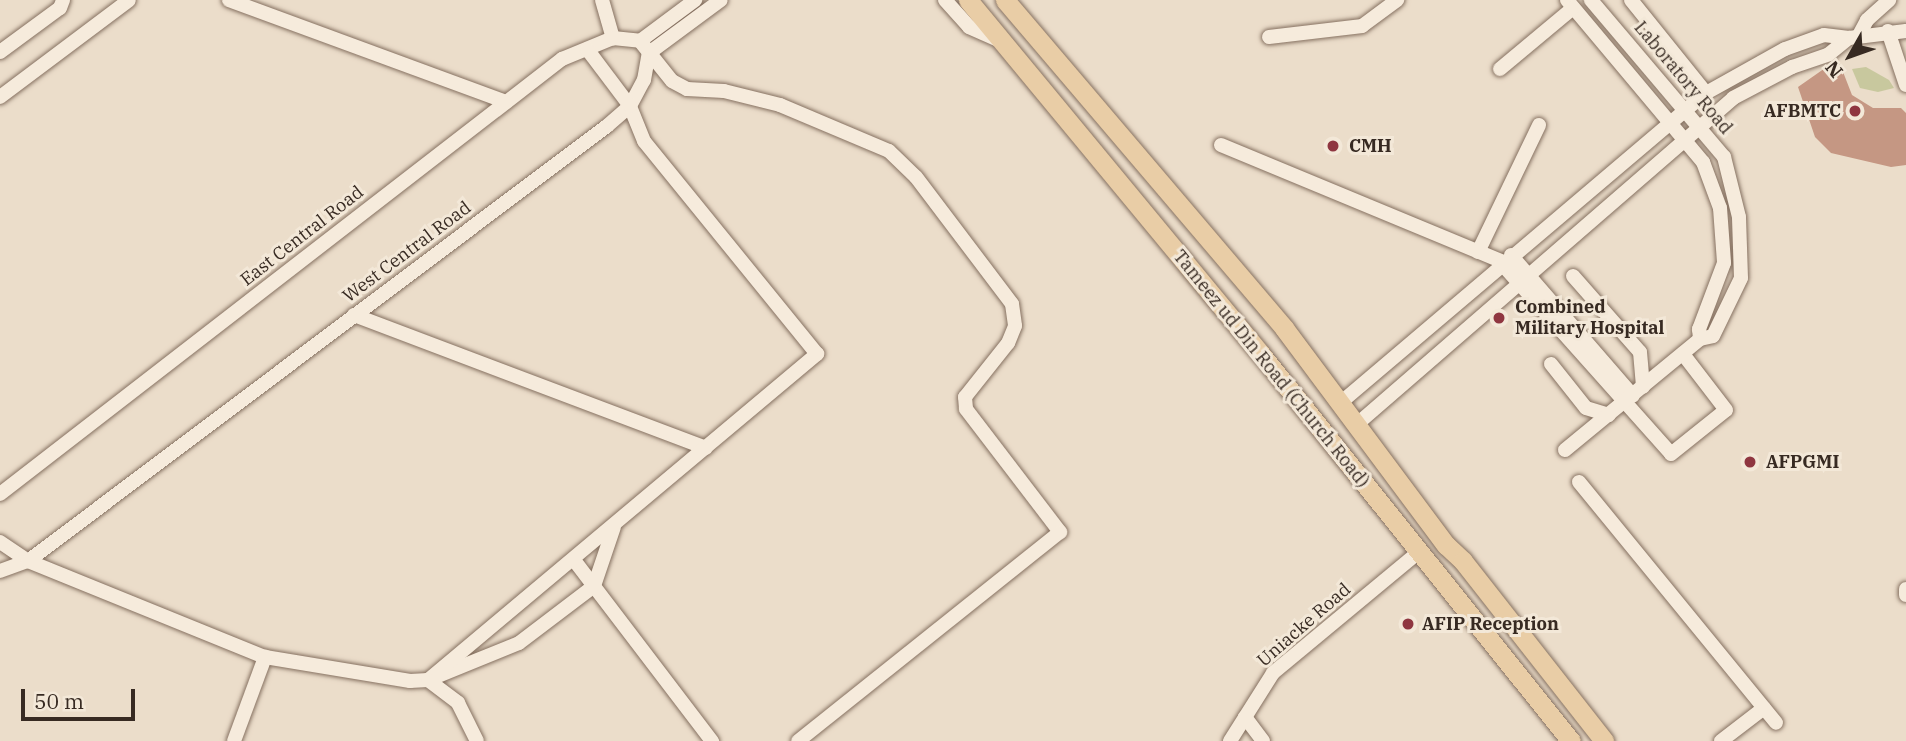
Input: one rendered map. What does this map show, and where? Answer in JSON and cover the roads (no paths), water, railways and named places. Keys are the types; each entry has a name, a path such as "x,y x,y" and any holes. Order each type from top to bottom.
{"main road":[{"name":"Tameez ud Din Road (Church Road)","path":"968,0 1260,352 1570,741"},
{"name":"Tameez ud Din Road (Church Road)","path":"1005,0 1283,328 1339,404 1604,741"},
{"path":"1260,352 1283,328"}],"street":[{"path":"0,52 60,8 63,0"},
{"path":"0,97 129,0"},
{"path":"229,0 506,102"},
{"path":"602,0 613,38"},
{"path":"644,47 695,0"},
{"path":"644,47 721,0"},
{"path":"945,0 969,27 1003,42"},
{"path":"1269,37 1362,26 1397,0"},
{"name":"Laboratory Road","path":"1565,450 1700,339 1713,336 1741,278 1734,191 1724,157 1591,0"},
{"path":"1631,0 1706,93"},
{"path":"1356,425 1732,98 1792,67 1829,54 1854,38 1867,20 1889,0"},
{"path":"1500,69 1570,4 1703,162 1720,208 1724,263 1699,329 1700,339"},
{"path":"1888,31 1906,85"},
{"path":"1339,404 1706,93 1786,49 1824,35 1854,38 1888,31 1906,31"},
{"name":"East Central Road","path":"0,494 562,59 613,38 644,47"},
{"path":"644,47 673,81 687,89 724,91 779,105 889,151 916,177 1012,304 1015,326 1008,344 964,397 966,409 1060,532 798,741"},
{"name":"West Central Road","path":"0,571 28,561 630,106 644,80 644,47"},
{"path":"428,680 817,354 644,141 630,106 587,49"},
{"name":"West Central Road","path":"206,427 630,106"},
{"path":"1478,252 1539,125"},
{"path":"1221,145 1478,252 1506,260 1633,395 1665,453 1676,454 1726,410 1683,354"},
{"path":"1573,276 1640,352 1633,395"},
{"path":"354,316 706,448"},
{"path":"1551,364 1586,408 1609,415"},
{"path":"1579,482 1776,723"},
{"path":"0,542 28,561 265,657 372,676 428,680 519,643 594,586 614,526"},
{"name":"Uniacke Road","path":"1230,741 1273,673 1419,552"},
{"path":"574,560 712,741"},
{"path":"234,741 265,657"},
{"path":"428,680 458,703 477,741"},
{"path":"1721,741 1764,708"},
{"path":"1245,717 1263,741"}],"place":[{"name":"AFBMTC","path":"1855,111"},
{"name":"CMH","path":"1333,146"},
{"name":"Combined Military Hospital","path":"1499,318"},
{"name":"AFPGMI","path":"1750,462"},
{"name":"AFIP Reception","path":"1408,624"}]}
